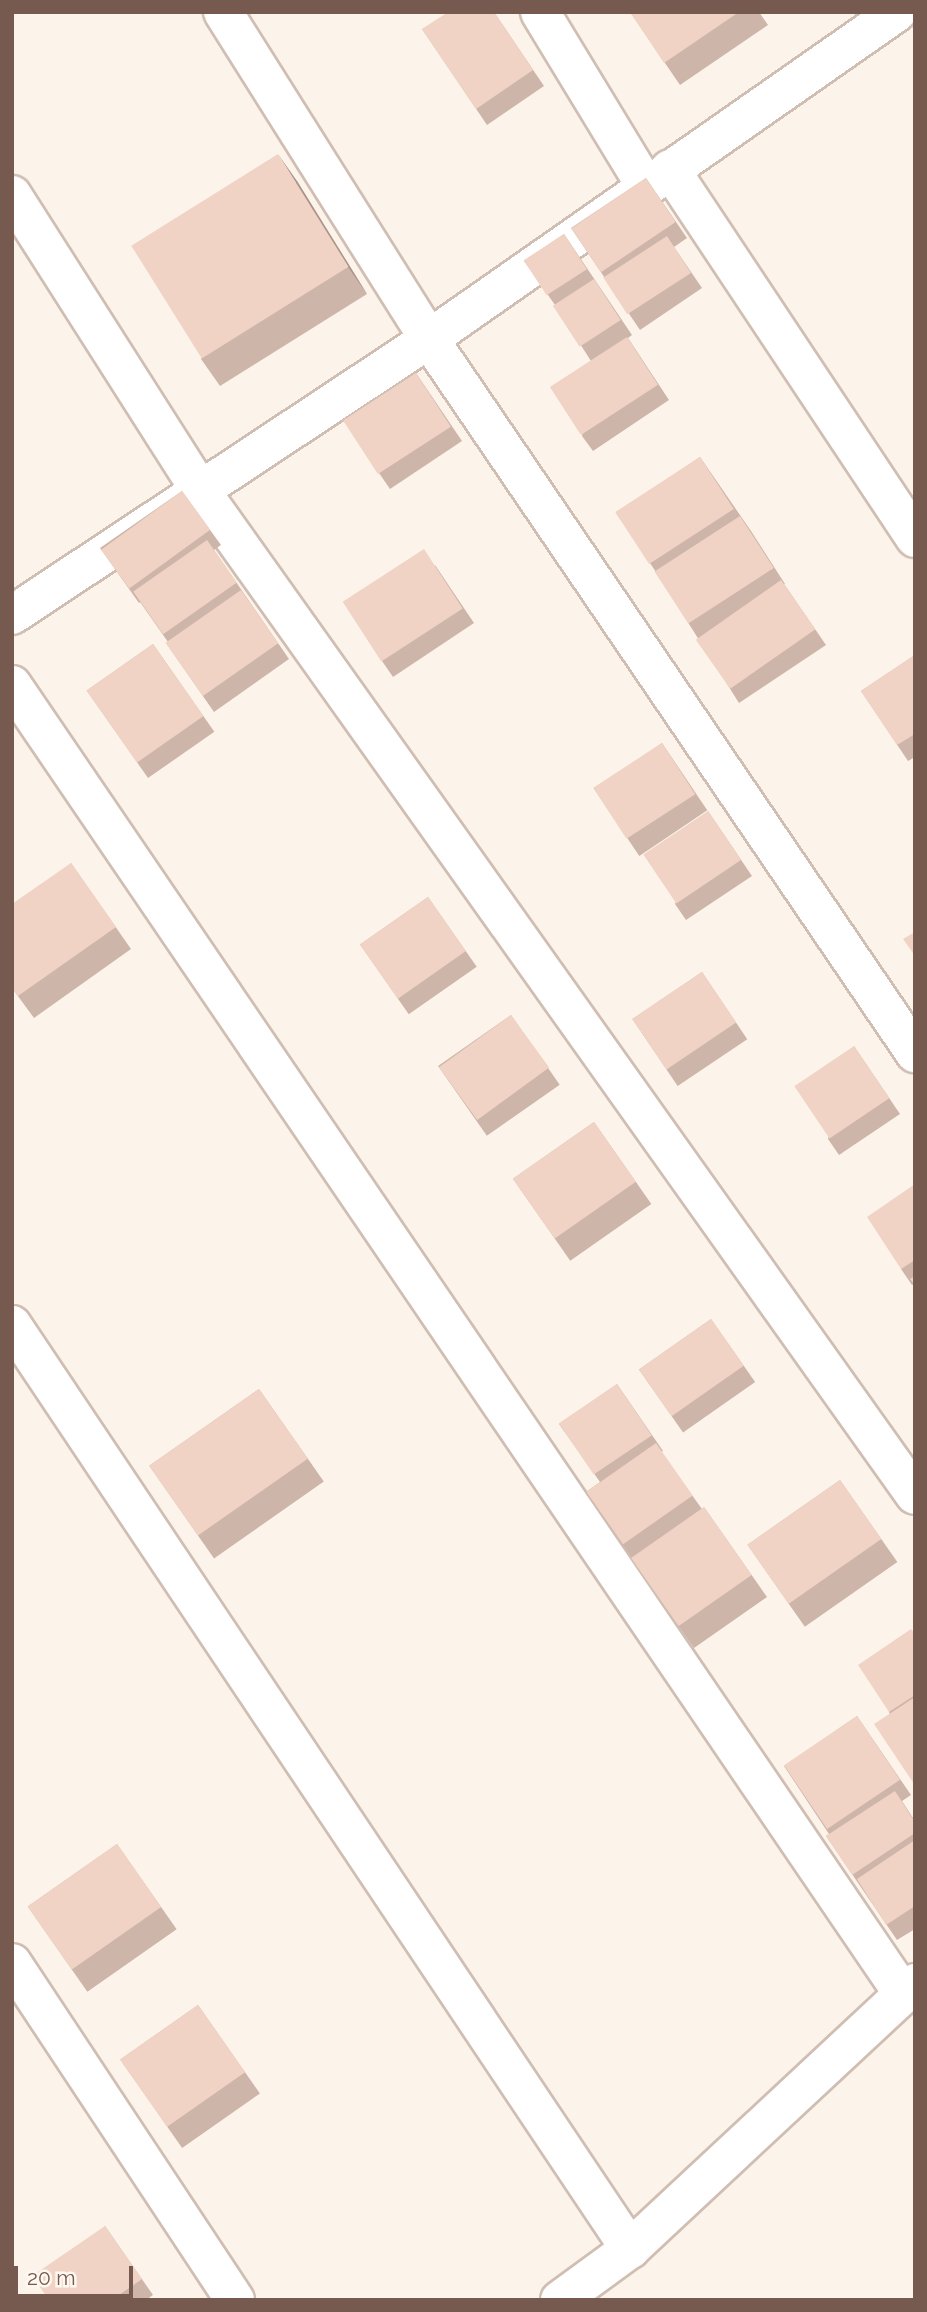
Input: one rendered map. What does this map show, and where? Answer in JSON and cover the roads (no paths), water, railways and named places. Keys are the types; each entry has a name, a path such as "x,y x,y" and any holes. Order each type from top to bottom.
{"street":[{"path":"223,12 429,339 915,1053"},
{"path":"540,12 915,538"},
{"path":"12,615 429,339 897,12"},
{"path":"12,195 200,490 915,1494"},
{"path":"12,685 909,1988 630,2249 560,2300"},
{"path":"12,1325 630,2249"},
{"path":"12,1963 235,2300"}]}
